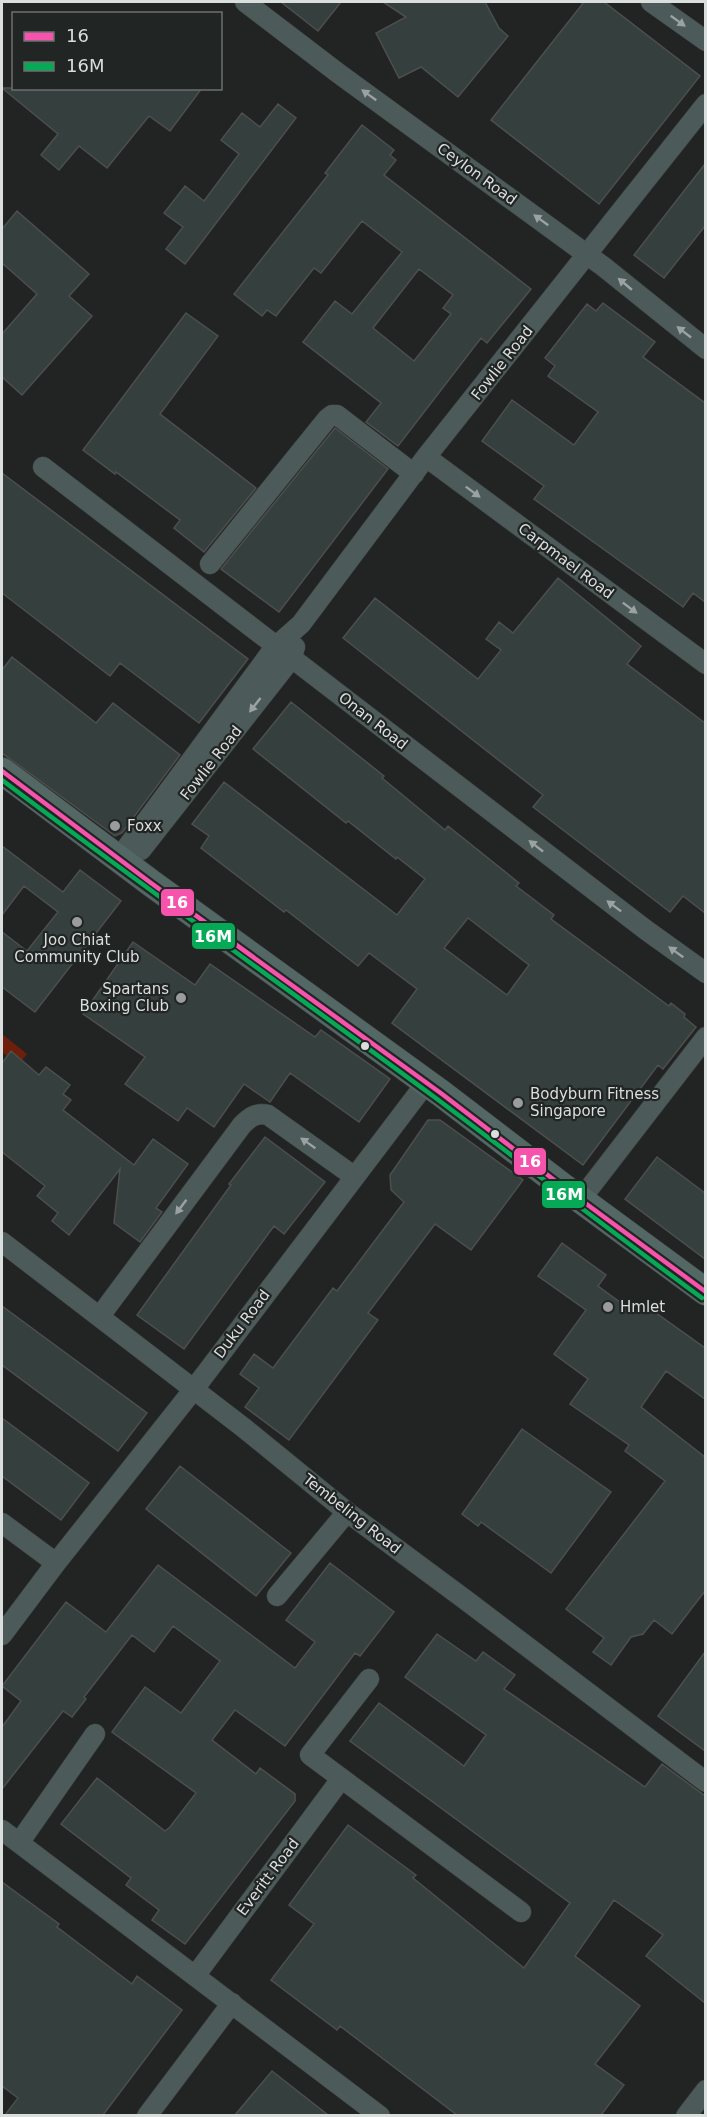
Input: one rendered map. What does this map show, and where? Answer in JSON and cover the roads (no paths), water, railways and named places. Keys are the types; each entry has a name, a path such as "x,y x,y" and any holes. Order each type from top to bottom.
{"street":[{"name":"Ceylon Road","path":"245,2 338,73 588,254 705,350"},
{"path":"651,2 705,41"},
{"name":"Fowlie Road","path":"124,862 275,647 301,624 426,457 705,104"},
{"path":"210,564 332,415 337,415 414,474"},
{"name":"Carpmael Road","path":"426,457 705,664"},
{"name":"Onan Road","path":"43,467 637,924 705,973"},
{"name":"Fowlie Road","path":"124,862 291,659 301,624"},
{"path":"2,771 705,1292"},
{"path":"581,1199 705,1037"},
{"name":"Duku Road","path":"2,1635 194,1389 426,1083"},
{"path":"100,1316 242,1125 251,1117 261,1113 268,1115 355,1177"},
{"name":"Tembeling Road","path":"2,1242 290,1464 347,1512 705,1782"},
{"path":"277,1596 347,1512"},
{"path":"2,1523 56,1563"},
{"path":"369,1679 310,1755 521,1912"},
{"path":"19,1843 95,1734"},
{"name":"Everitt Road","path":"195,1976 341,1779"},
{"path":"2,1830 380,2115"},
{"path":"147,2115 232,2003"},
{"path":"686,2115 705,2090"}],"place":[{"name":"Foxx","path":"115,826"},
{"name":"Joo Chiat Community Club","path":"77,922"},
{"name":"Spartans Boxing Club","path":"181,998"},
{"name":"Bodyburn Fitness Singapore","path":"518,1103"},
{"name":"Hmlet","path":"608,1307"}]}
